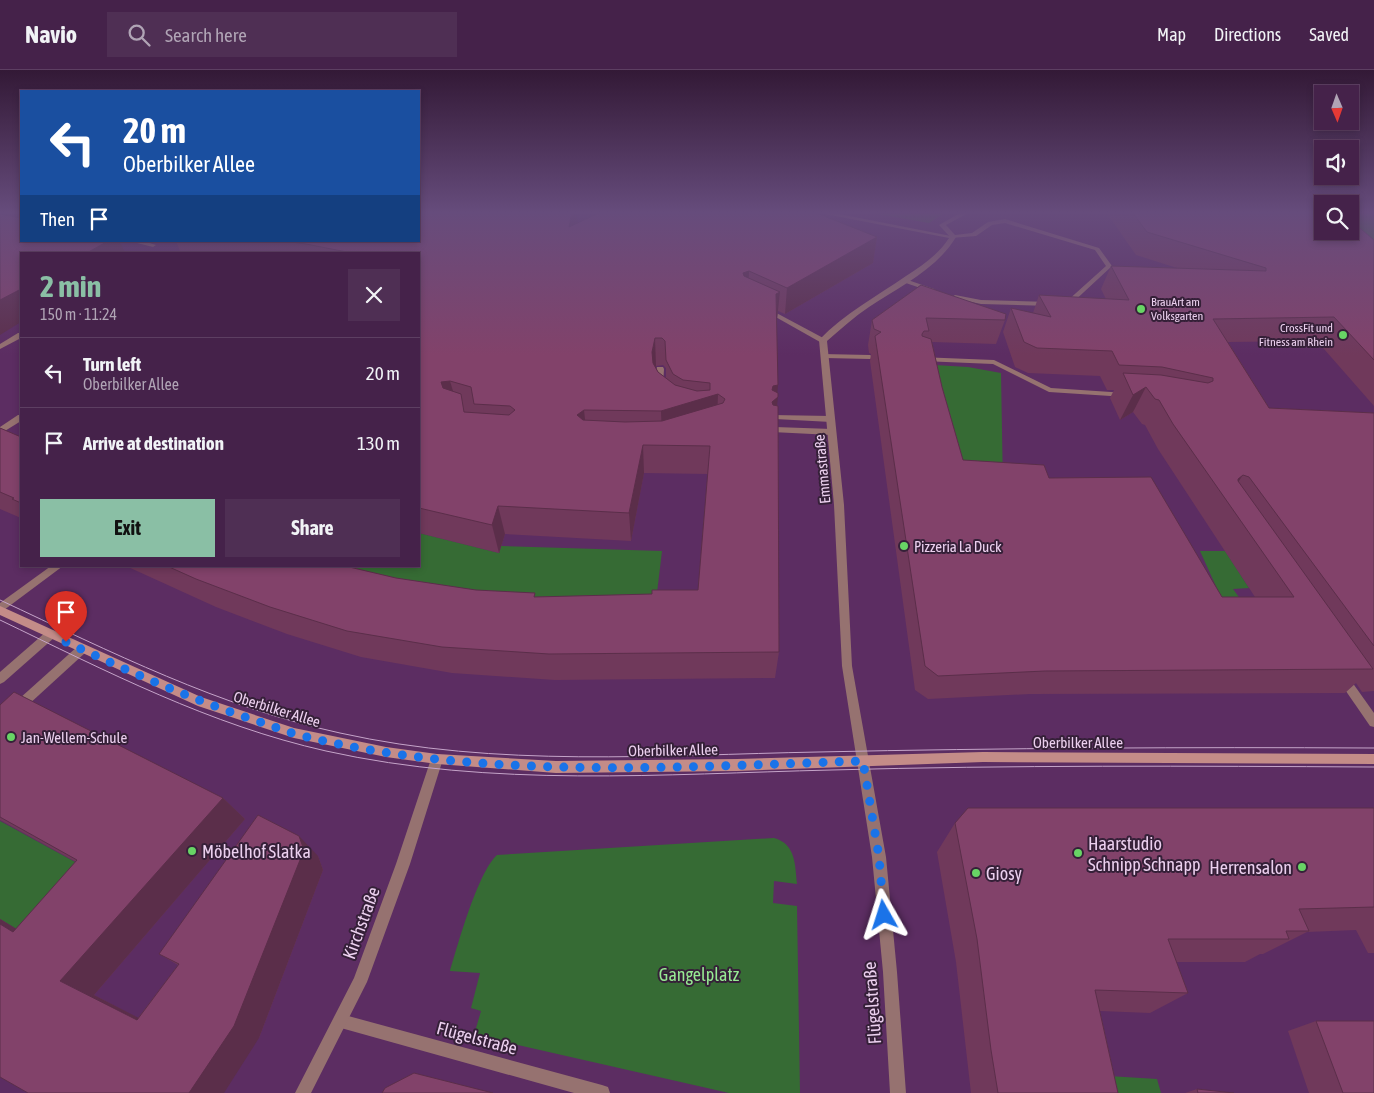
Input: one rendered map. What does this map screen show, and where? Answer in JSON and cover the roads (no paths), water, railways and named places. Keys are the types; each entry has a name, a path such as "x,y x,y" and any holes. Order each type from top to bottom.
{"main road":[{"name":"Oberbilker Allee","path":"0,609 82,649 198,701 294,733 386,752 437,759 556,767 738,765 983,758 1374,759"}],"street":[{"path":"760,307 823,340 864,307 905,281 932,260"},
{"path":"949,295 981,302 1068,304 1109,266 1105,260"},
{"path":"905,281 940,292"},
{"path":"0,346 20,336"},
{"name":"Emmastraße","path":"823,340 839,506 847,666 863,761"},
{"path":"825,356 870,357"},
{"path":"921,359 994,362 1049,390 1138,395"},
{"path":"660,369 658,383 664,398"},
{"path":"775,417 831,419"},
{"path":"0,431 20,418"},
{"path":"775,430 832,432"},
{"path":"0,609 57,567"},
{"path":"0,679 50,634"},
{"path":"0,723 82,649"},
{"path":"1338,669 1374,722"},
{"name":"Kirchstraße","path":"303,1093 360,982 400,873 437,759"},
{"name":"Flügelstraße","path":"863,761 879,857 890,972 898,1093"},
{"name":"Flügelstraße","path":"341,1021 602,1093"}],"tram line":[{"path":"0,600 125,658 252,709 340,733 399,744 459,751 518,755 638,757 1026,749 1374,748"},
{"path":"0,620 159,695 241,727 326,751 388,763 451,770 514,774 641,776 967,767 1374,767"}],"place":[{"name":"BrauArt am Volksgarten","path":"1141,309"},
{"name":"CrossFit und Fitness am Rhein","path":"1343,335"},
{"name":"Pizzeria La Duck","path":"904,546"},
{"name":"Jan-Wellem-Schule","path":"11,737"},
{"name":"Möbelhof Slatka","path":"192,851"},
{"name":"Haarstudio Schnipp Schnapp","path":"1078,853"},
{"name":"Herrensalon","path":"1302,867"},
{"name":"Giosy","path":"976,873"}],"park label":[{"name":"Gangelplatz","path":"699,974"}]}
